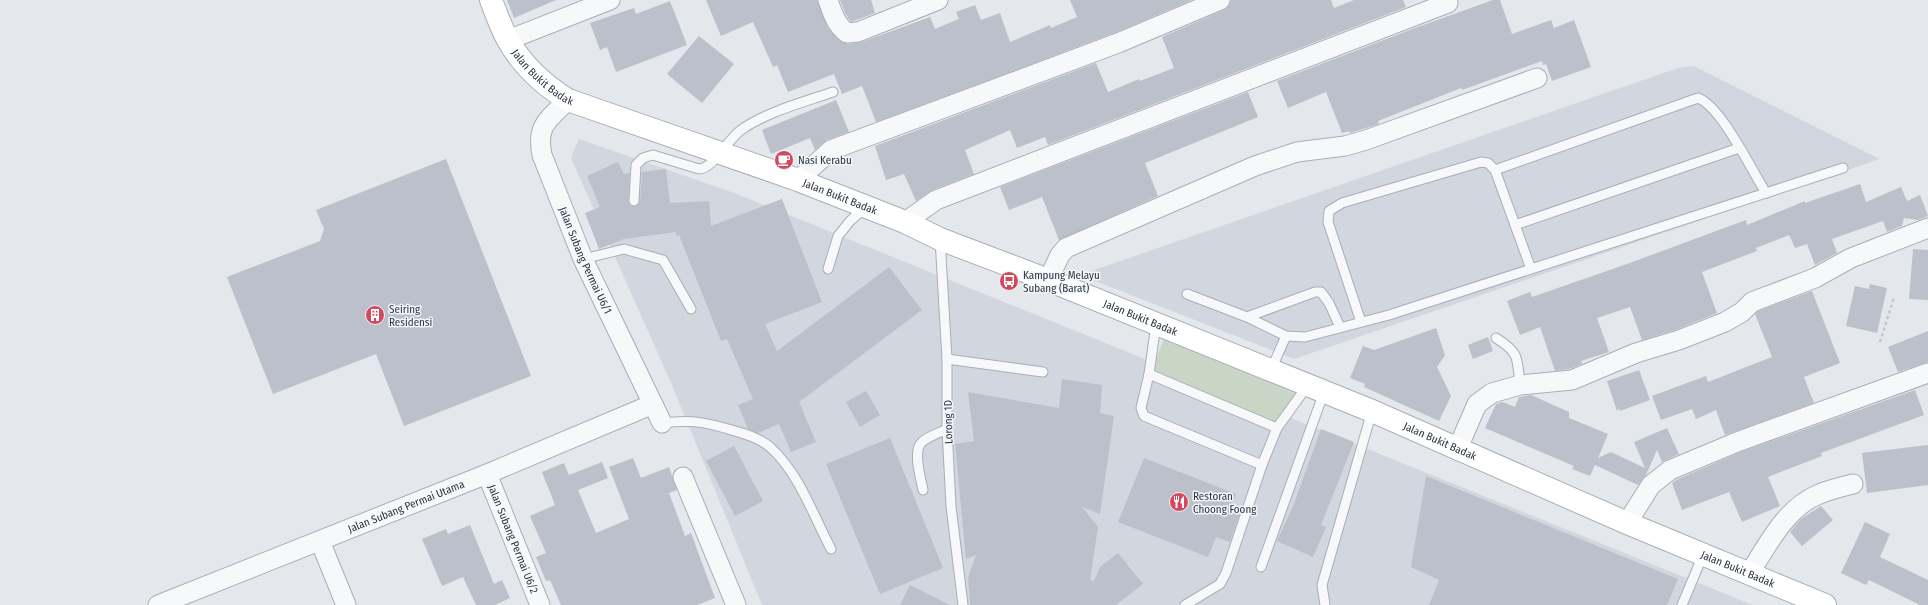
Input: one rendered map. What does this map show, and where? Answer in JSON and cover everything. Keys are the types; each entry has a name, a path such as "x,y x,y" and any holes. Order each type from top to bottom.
{"main road":[{"name":"Jalan Bukit Badak","path":"491,0 508,40 522,60 551,90 568,100 798,180 905,222 940,239 1048,280 1372,411 1457,450 1627,523 1826,605"}],"street":[{"path":"508,40 610,0"},
{"path":"828,0 841,29 847,34 858,32 938,0"},
{"path":"798,180 831,150 1118,43 1220,0"},
{"path":"905,222 936,200 1448,3"},
{"path":"1048,280 1060,255 1066,248 1255,166 1297,152 1345,146 1366,140 1537,78"},
{"name":"Jalan Subang Permai U6/1","path":"568,100 542,127 540,142 542,155 583,259 662,423"},
{"path":"1457,450 1477,404 1492,393 1520,385 1572,380 1636,353 1679,340 1726,322 1742,312 1752,302 1815,278 1851,258 1928,228"},
{"path":"1627,523 1651,485 1670,470 1737,442 1928,373"},
{"name":"Jalan Subang Permai Utama","path":"158,605 487,474 654,404"},
{"name":"Jalan Subang Permai U6/2","path":"487,474 540,605"},
{"path":"683,477 736,605"},
{"path":"1749,574 1784,520 1797,507 1817,495 1853,484"},
{"path":"320,541 346,605"}],"lane":[{"path":"634,201 636,165 643,158 653,155 705,169 710,166 718,153 740,130 758,120 833,92"},
{"path":"1495,170 1698,98 1703,99 1719,115 1766,193"},
{"path":"1515,225 1739,148"},
{"path":"1361,322 1328,222 1329,211 1342,203 1481,162 1488,164 1495,170 1531,269"},
{"path":"1187,294 1247,317 1286,336 1304,337 1389,315 1843,168"},
{"path":"828,269 838,236 850,221 866,207"},
{"name":"Lorong 1D","path":"940,239 947,359 947,429 951,506 963,605"},
{"path":"583,259 624,249 663,260 691,309"},
{"path":"1247,317 1315,292 1321,292 1329,303 1340,328"},
{"path":"1156,323 1149,374 1141,408 1144,416 1262,465"},
{"path":"1271,370 1286,336"},
{"path":"1496,338 1510,347 1516,356 1520,385"},
{"path":"947,359 1043,372"},
{"path":"1149,374 1277,428"},
{"path":"1184,605 1220,584 1226,573 1262,465 1277,428 1316,388"},
{"path":"1261,567 1316,388"},
{"path":"1325,605 1322,585 1372,411"},
{"path":"662,423 687,420 705,422 748,434 769,446 791,471 831,549"},
{"path":"923,490 917,452 919,445 923,441 947,429"},
{"path":"1682,605 1703,555"}],"path":[{"path":"1880,342 1894,297"}],"shaded area":[{"path":"1694,66 1880,159 1294,359 1080,275 1678,68"},
{"path":"579,139 737,194 1753,605 762,605 672,385 571,158"}],"green space":[{"path":"1165,336 1296,394 1275,423 1152,369"}],"building":[{"path":"507,0 556,0 514,18"},
{"path":"706,0 817,0 828,28 840,41 848,44 862,42 930,17 935,29 959,19 956,12 975,5 981,20 1000,13 1010,42 1050,25 1051,28 1077,17 1070,0 1192,0 1114,33 876,122 862,86 842,94 834,74 788,92 777,65 773,67 753,22 721,36"},
{"path":"840,0 871,0 875,13 851,22 845,13"},
{"path":"1231,0 1331,0 1334,8 1354,0 1403,0 1406,7 1048,145 1045,137 1017,148 1010,130 965,150 974,174 932,190 916,201 904,174 886,180 875,146 1096,63 1108,92 1139,79 1140,81 1174,68 1162,37 1224,10 1229,6"},
{"path":"1493,0 1500,0 1512,34 1551,20 1554,28 1574,20 1591,67 1552,81 1546,64 1543,65 1542,61 1462,90 1461,88 1378,121 1379,124 1350,133 1349,131 1342,133 1326,92 1288,108 1277,81"},
{"path":"670,1 687,45 616,72 607,47 600,50 590,23 634,8 636,14"},
{"path":"699,36 734,64 702,103 667,74"},
{"path":"1248,92 1258,117 1145,163 1158,196 1059,240 1042,197 1009,210 1000,187"},
{"path":"836,100 849,132 827,140 815,150 810,138 771,154 762,130"},
{"name":"Seiring Residensi","path":"446,159 531,376 404,426 376,354 273,394 227,277 320,241 324,229 316,210"},
{"path":"618,162 624,174 630,173 628,201 630,206 636,206 640,202 642,172 666,169 670,203 709,201 711,226 782,199 822,302 765,324 777,351 889,267 922,310 799,402 816,442 791,452 779,424 758,433 748,429 738,405 753,399 727,339 721,341 679,235 676,236 676,232 624,239 599,249 585,213 600,207 587,176"},
{"path":"1860,184 1866,202 1901,187 1907,201 1920,195 1928,216 1918,220 1904,218 1902,226 1887,232 1883,221 1832,239 1837,253 1815,265 1807,244 1795,248 1789,235 1756,248 1757,251 1702,272 1717,313 1675,330 1642,340 1630,307 1597,318 1609,352 1581,361 1582,364 1569,369 1555,371 1540,327 1520,335 1507,301 1530,292 1532,297 1746,220 1747,225 1805,201 1805,203"},
{"path":"1913,249 1928,250 1928,300 1909,299"},
{"path":"1870,284 1887,288 1877,333 1846,326 1855,286 1869,289"},
{"path":"1812,291 1840,363 1804,377 1814,403 1725,435 1716,410 1696,419 1692,409 1661,420 1652,396 1706,376 1708,382 1772,357 1755,314 1758,311"},
{"path":"1436,328 1445,355 1437,367 1451,396 1439,421 1364,387 1365,384 1350,378 1363,346 1374,350"},
{"path":"1928,331 1928,362 1898,372 1888,347"},
{"path":"1488,337 1493,351 1473,359 1468,345"},
{"path":"1639,370 1650,400 1620,411 1619,408 1617,411 1607,381"},
{"path":"1062,379 1102,385 1100,413 1114,416 1100,514 1082,507 1098,527 1090,580 1094,581 1100,567 1118,553 1143,584 1116,605 970,605 968,578 976,555 966,559 955,444 974,441 968,392 1059,408"},
{"path":"1915,390 1924,415 1821,453 1822,456 1768,477 1780,506 1742,522 1729,492 1682,510 1672,483 1676,480 1741,452"},
{"path":"866,391 880,415 860,427 846,402"},
{"path":"1531,395 1569,412 1569,418 1608,434 1598,458 1611,452 1645,468 1634,442 1667,428 1679,454 1662,462 1657,450 1646,475 1638,485 1595,465 1590,476 1572,469 1574,466 1485,428 1496,404 1502,402 1515,407 1519,397"},
{"path":"1321,429 1354,442 1321,525 1326,527 1313,557 1277,541 1294,504"},
{"path":"890,438 943,568 880,594 826,464"},
{"path":"1928,445 1928,485 1867,493 1862,453"},
{"path":"734,446 763,501 735,516 706,461"},
{"path":"633,458 641,478 669,467 677,490 669,493 685,536 691,533 715,598 697,605 561,605 550,580 546,581 536,557 546,553 530,516 555,505 542,472 564,463 569,475 602,462 608,478 578,490 596,533 629,519 609,467"},
{"name":"Restoran Choong Foong","path":"1144,458 1236,494 1229,511 1239,515 1230,542 1216,537 1208,557 1118,522"},
{"path":"1426,476 1678,579 1667,605 1429,605 1439,580 1411,567"},
{"path":"1821,506 1833,520 1802,546 1790,532 1801,519"},
{"path":"1865,522 1890,534 1880,557 1928,580 1928,605 1920,605 1869,580 1866,585 1841,573"},
{"path":"470,525 494,584 502,580 510,598 495,605 476,605 463,577 442,586 422,539 446,529 448,534"},
{"path":"910,585 950,605 900,605"}],"place":[{"name":"Nasi Kerabu","path":"784,160"},
{"name":"Kampung Melayu Subang (Barat)","path":"1009,281"},
{"name":"Seiring Residensi","path":"375,315"},
{"name":"Restoran Choong Foong","path":"1179,502"}]}
